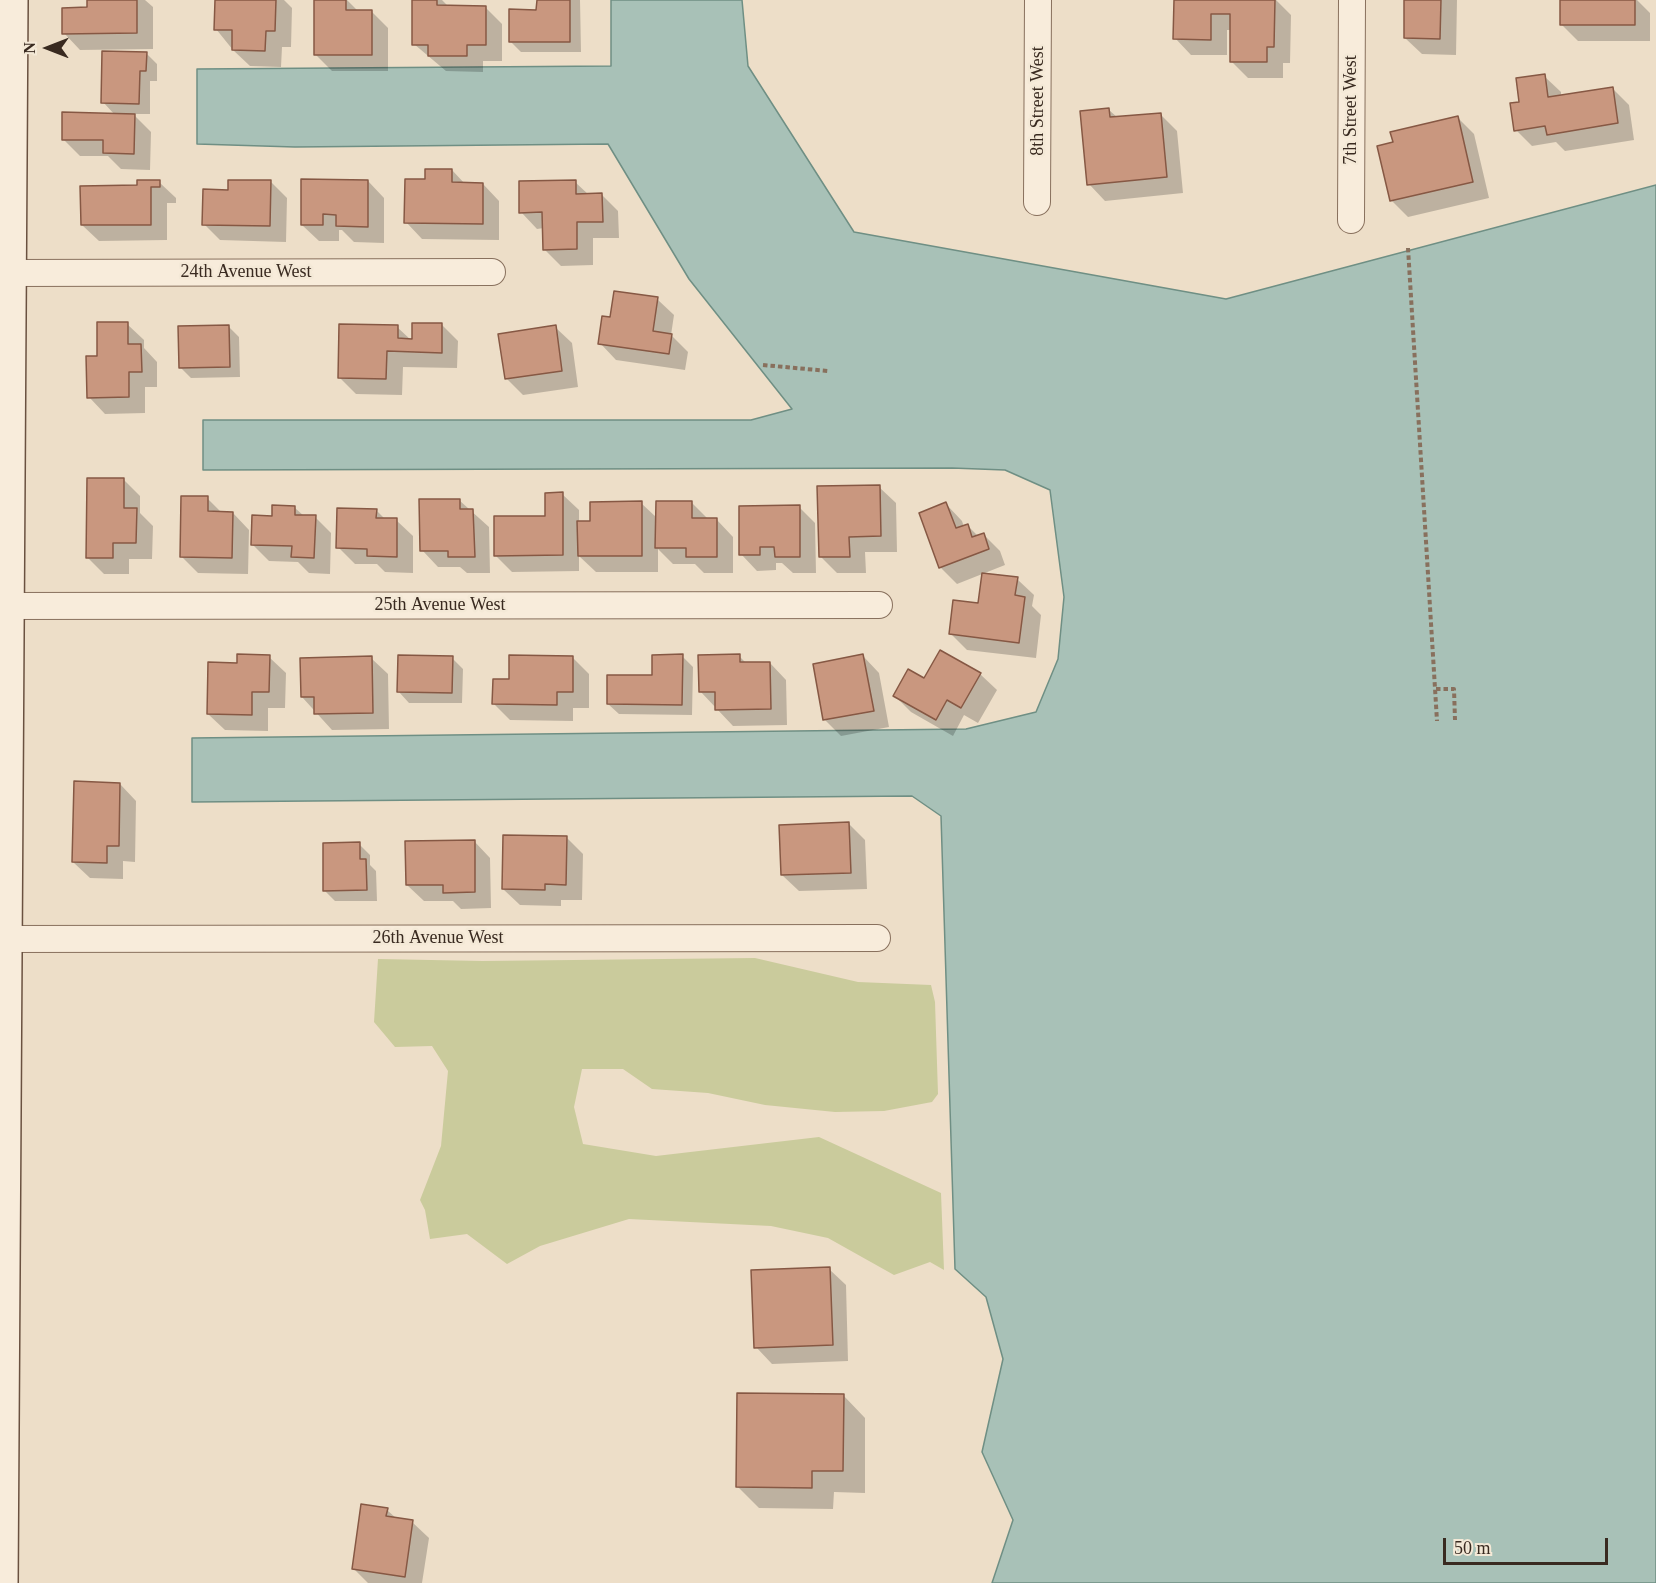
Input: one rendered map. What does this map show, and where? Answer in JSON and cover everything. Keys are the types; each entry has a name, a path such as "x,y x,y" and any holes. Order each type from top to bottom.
{"street":[{"path":"2,1583 4,273 11,0"},
{"name":"8th Street West","path":"1038,0 1038,202"},
{"name":"7th Street West","path":"1351,220 1352,0"},
{"name":"24th Avenue West","path":"4,273 492,272"},
{"name":"25th Avenue West","path":"4,606 879,605"},
{"name":"26th Avenue West","path":"3,939 877,938"}],"path":[{"path":"1408,248 1437,721"},
{"path":"763,365 828,371"},
{"path":"1436,689 1454,689 1455,720"}],"green space":[{"path":"755,958 858,982 931,985 935,1002 938,1094 932,1102 884,1111 835,1112 765,1105 708,1093 652,1089 623,1069 582,1069 574,1107 583,1144 656,1156 819,1137 941,1193 944,1270 930,1262 894,1275 828,1238 771,1226 629,1219 540,1246 507,1264 467,1234 430,1239 425,1210 420,1200 441,1146 448,1071 432,1046 395,1047 374,1022 378,959 483,961"}],"shaded area":[{"path":"611,0 742,0 748,66 854,232 1226,299 1656,185 1656,1583 992,1583 1013,1520 982,1452 1003,1359 986,1297 955,1269 941,816 912,796 192,802 192,738 966,729 1036,712 1058,659 1064,597 1050,490 1005,470 952,468 203,470 203,420 751,420 792,409 689,279 608,144 295,147 197,144 197,69 611,66"}],"building":[{"path":"87,0 137,0 137,33 62,34 62,8 87,7"},
{"path":"215,0 276,0 275,31 266,31 265,51 232,50 232,30 214,30"},
{"path":"314,0 346,0 346,10 372,10 372,55 314,55"},
{"path":"412,0 437,0 437,5 486,6 486,45 467,45 467,56 428,56 428,45 412,45"},
{"path":"537,0 570,0 570,42 509,42 509,9 536,10"},
{"path":"1174,0 1275,0 1274,47 1267,47 1267,62 1230,62 1230,14 1211,14 1211,40 1173,39"},
{"path":"1404,0 1441,0 1440,39 1404,38"},
{"path":"1560,0 1635,0 1635,25 1560,25"},
{"path":"102,51 147,52 146,71 140,71 139,104 101,103"},
{"path":"1545,74 1548,97 1613,87 1618,123 1547,135 1545,126 1514,131 1510,103 1519,102 1516,78"},
{"path":"1109,108 1110,117 1161,113 1167,177 1087,185 1080,111"},
{"path":"62,112 135,114 134,154 103,153 103,140 62,140"},
{"path":"1458,116 1473,182 1390,201 1377,146 1393,142 1390,132"},
{"path":"425,169 452,169 452,182 483,183 483,224 404,223 405,179 425,179"},
{"path":"301,179 368,180 368,227 336,226 336,215 323,214 323,225 301,225"},
{"path":"137,180 160,180 160,187 151,187 151,225 81,225 80,186 137,185"},
{"path":"228,180 271,180 270,226 202,225 203,189 228,190"},
{"path":"576,180 576,194 602,193 603,222 577,222 577,249 543,250 542,212 519,213 519,181"},
{"path":"614,291 658,297 653,331 672,334 669,354 598,344 602,316 610,317"},
{"path":"97,322 128,322 128,344 141,344 142,372 129,372 129,397 87,398 86,356 97,356"},
{"path":"412,323 442,323 442,353 387,351 386,379 338,378 339,324 398,325 398,338 412,339"},
{"path":"229,325 230,367 179,368 178,326"},
{"path":"556,325 562,371 505,379 498,334"},
{"path":"87,478 124,478 124,508 137,508 136,543 113,543 113,558 86,558"},
{"path":"880,485 881,536 849,537 850,557 819,557 817,486"},
{"path":"563,492 563,555 494,556 494,516 545,516 545,493"},
{"path":"181,496 208,496 208,511 233,512 232,558 180,557"},
{"path":"419,499 460,499 460,509 473,509 475,557 448,557 448,551 420,551"},
{"path":"642,501 642,556 578,556 577,521 590,521 590,502"},
{"path":"656,501 692,501 692,518 717,518 717,557 686,557 686,548 655,548"},
{"path":"946,502 956,528 968,524 972,537 984,533 989,549 939,568 919,513"},
{"path":"272,505 295,506 295,515 316,515 314,558 291,557 292,546 251,545 252,515 272,516"},
{"path":"800,505 800,557 775,557 774,547 760,547 760,555 739,555 739,506"},
{"path":"337,508 377,509 376,518 397,518 397,557 367,556 367,549 336,548"},
{"path":"982,573 1018,577 1015,595 1025,597 1019,643 949,634 953,600 978,603"},
{"path":"940,650 981,673 961,708 947,700 936,720 893,696 908,669 924,678"},
{"path":"237,654 270,655 269,692 252,692 252,715 207,714 208,662 237,663"},
{"path":"683,654 682,705 607,704 607,675 652,675 652,655"},
{"path":"740,654 740,662 770,662 771,709 715,710 715,692 699,692 698,655"},
{"path":"863,654 874,711 823,720 813,664"},
{"path":"398,655 453,656 452,693 397,692"},
{"path":"509,655 573,656 573,692 557,692 557,705 492,704 493,679 509,679"},
{"path":"372,656 373,713 314,714 314,697 301,697 300,658"},
{"path":"74,781 120,783 119,846 107,846 107,863 72,862"},
{"path":"849,822 851,873 781,875 779,825"},
{"path":"503,835 567,836 566,885 545,884 545,890 502,889"},
{"path":"475,840 475,892 443,893 443,885 406,885 405,841"},
{"path":"360,842 360,859 366,859 367,890 323,891 323,843"},
{"path":"830,1267 833,1345 754,1348 751,1270"},
{"path":"737,1393 844,1394 843,1471 812,1471 812,1488 736,1487"},
{"path":"361,1504 388,1508 386,1516 413,1520 405,1577 352,1569"}]}
